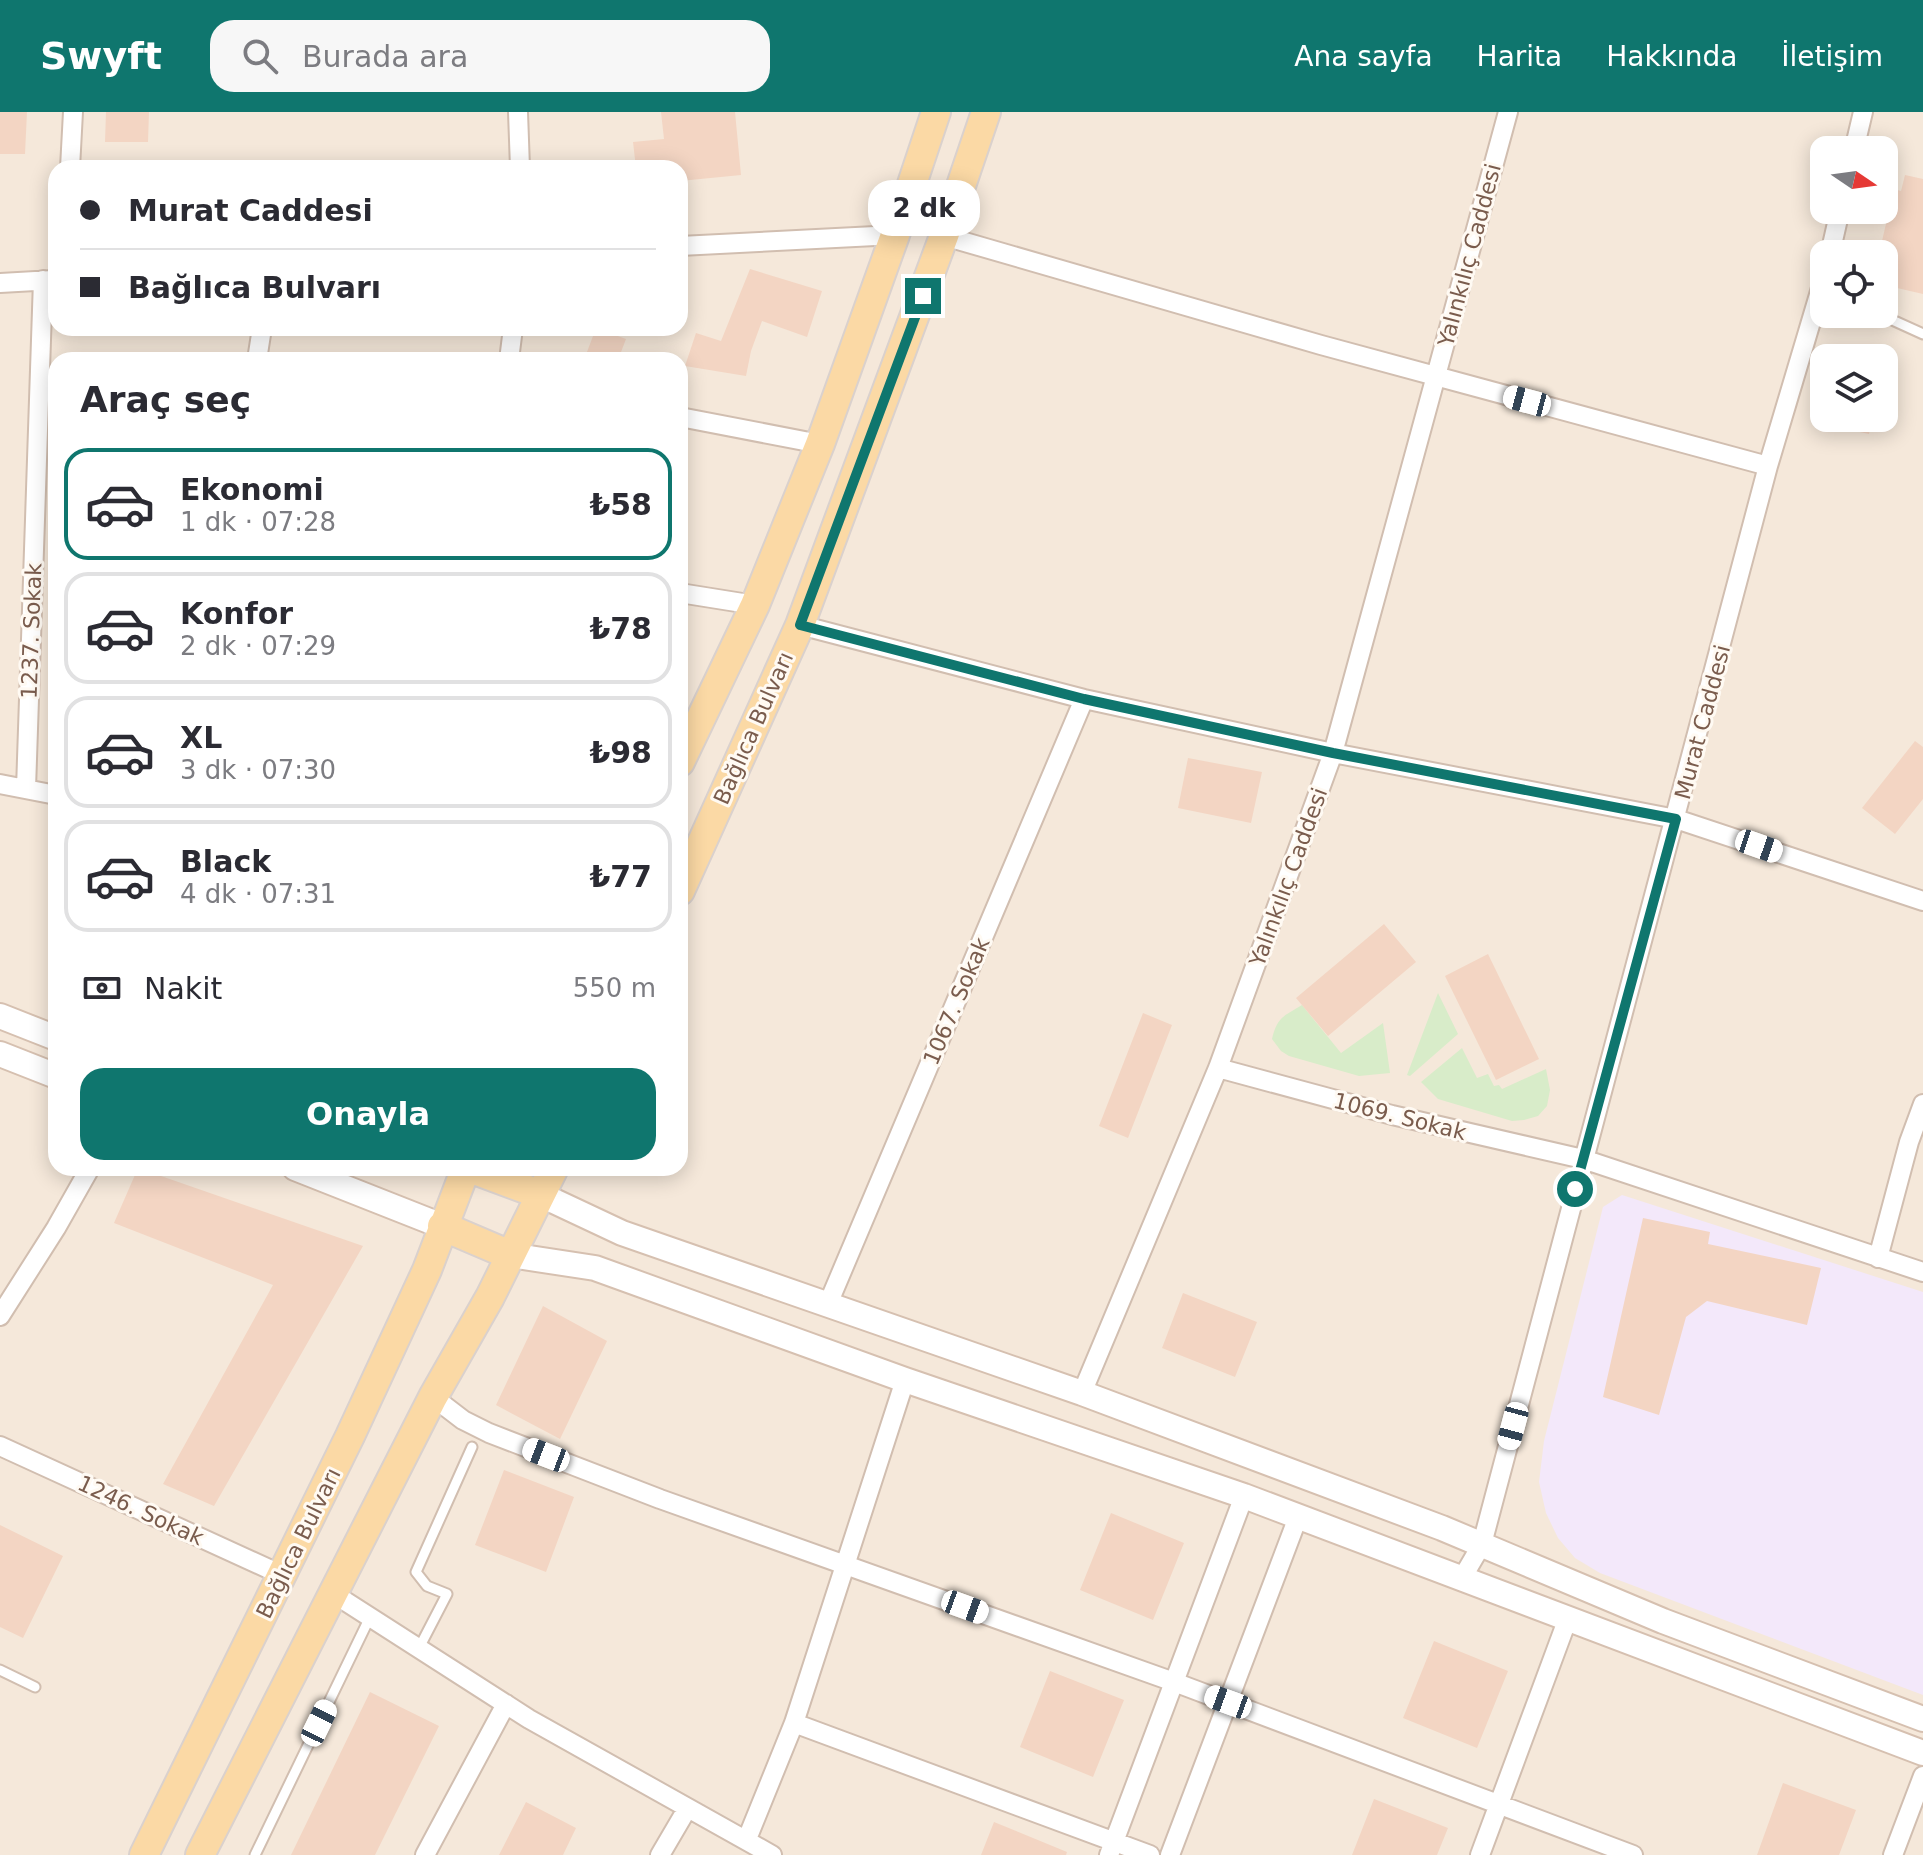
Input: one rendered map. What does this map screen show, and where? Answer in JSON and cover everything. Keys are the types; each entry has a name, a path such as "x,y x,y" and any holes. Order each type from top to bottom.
{"main road":[{"path":"688,745 755,605 820,444 936,112"},
{"name":"Bağlıca Bulvarı","path":"688,873 800,625 944,236 986,112"},
{"path":"0,1016 48,1035"},
{"path":"0,1054 48,1073"},
{"path":"315,1176 510,1255 595,1268 905,1380 1244,1496 1923,1753"},
{"name":"Bağlıca Bulvarı","path":"144,1855 350,1436 420,1284 464,1176"},
{"path":"489,1176 539,1194 622,1233 1082,1393 1482,1544 1663,1621 1923,1719"},
{"path":"200,1855 433,1397 490,1297 549,1176"}],"street":[{"path":"70,160 73,112"},
{"path":"518,112 520,160"},
{"name":"Yalınkılıç Caddesi","path":"1082,1393 1218,1068 1333,753 1508,112"},
{"path":"1857,136 1863,112"},
{"path":"688,246 895,235"},
{"path":"944,236 1436,376 1768,466"},
{"path":"0,283 48,280"},
{"name":"1237. Sokak","path":"26,789 36,494 48,311"},
{"name":"Murat Caddesi","path":"1461,1580 1482,1544 1768,466 1810,328"},
{"path":"688,419 820,444"},
{"path":"36,494 48,496"},
{"path":"688,594 755,605"},
{"path":"800,625 1084,699 1333,753 1676,819 1923,901"},
{"name":"1067. Sokak","path":"828,1304 1084,699"},
{"path":"0,784 48,793"},
{"name":"1069. Sokak","path":"1218,1068 1392,1115 1583,1159 1923,1272"},
{"path":"1878,1258 1909,1142 1923,1104"},
{"path":"0,1316 85,1176"},
{"path":"747,1839 794,1723 905,1380"},
{"path":"433,1397 463,1420 489,1433 660,1499 1174,1682 1633,1855"},
{"name":"1246. Sokak","path":"0,1446 282,1575"},
{"path":"1112,1848 1244,1496"},
{"path":"1170,1855 1298,1517"},
{"path":"334,1594 506,1704 772,1855"},
{"path":"1480,1855 1568,1618"},
{"path":"425,1855 506,1704"},
{"path":"794,1723 1112,1848 1150,1855"},
{"path":"1893,1855 1923,1776"},
{"path":"660,1855 687,1809"}],"lane":[{"path":"1898,323 1923,334"},
{"path":"419,1648 447,1594 427,1586 416,1572 472,1447"},
{"path":"255,1855 370,1617"},
{"path":"0,1670 35,1687"}],"shaded area":[{"path":"0,112 1923,112 1923,1855 0,1855"},
{"path":"1622,1195 1923,1292 1923,1695 1600,1573 1575,1558 1558,1538 1546,1513 1539,1482 1544,1441 1603,1207"}],"green space":[{"path":"1438,993 1458,1034 1410,1076 1407,1075"},
{"path":"1302,1005 1341,1053 1383,1023 1390,1073 1359,1076 1281,1051 1272,1039 1276,1026 1282,1018"},
{"path":"1462,1048 1477,1078 1488,1074 1494,1086 1499,1085 1502,1089 1546,1069 1550,1090 1547,1106 1538,1116 1512,1121 1438,1099 1421,1082"}],"building":[{"path":"0,112 27,112 25,154 0,154"},
{"path":"106,112 149,112 148,142 105,142"},
{"path":"661,112 735,112 741,175 688,180 688,160 635,160 633,142 664,139"},
{"path":"1905,175 1923,179 1923,294 1898,288 1898,240 1882,240 1886,224 1898,224 1898,190 1901,191"},
{"path":"750,269 822,291 807,337 762,321 746,376 688,366 696,333 721,341"},
{"path":"593,336 626,339 621,352 587,352"},
{"path":"1915,741 1923,747 1923,799 1895,834 1862,808"},
{"path":"1188,758 1262,772 1251,823 1178,808"},
{"path":"1384,924 1416,962 1328,1036 1296,998"},
{"path":"1488,954 1539,1059 1496,1080 1445,976"},
{"path":"1143,1013 1172,1025 1128,1138 1099,1126"},
{"path":"135,1176 161,1176 363,1246 214,1506 163,1484 273,1285 114,1223"},
{"path":"1643,1218 1710,1232 1708,1244 1821,1268 1807,1325 1707,1301 1686,1317 1659,1415 1603,1397"},
{"path":"1183,1293 1257,1322 1235,1377 1162,1348"},
{"path":"543,1306 607,1341 560,1439 496,1405"},
{"path":"504,1470 574,1497 546,1572 475,1545"},
{"path":"1111,1513 1184,1543 1153,1620 1080,1590"},
{"path":"0,1525 63,1556 23,1638 0,1627"},
{"path":"1434,1641 1508,1671 1477,1748 1403,1718"},
{"path":"1050,1671 1124,1700 1093,1777 1020,1747"},
{"path":"370,1692 439,1726 375,1855 291,1855"},
{"path":"1783,1783 1856,1810 1839,1855 1757,1855"},
{"path":"1374,1799 1448,1828 1437,1855 1352,1855"},
{"path":"526,1802 576,1828 563,1855 499,1855"},
{"path":"994,1822 1067,1852 1066,1855 981,1855"}],"route":[{"path":"923,296 800,625 1084,699 1333,753 1676,819 1575,1189"}]}
